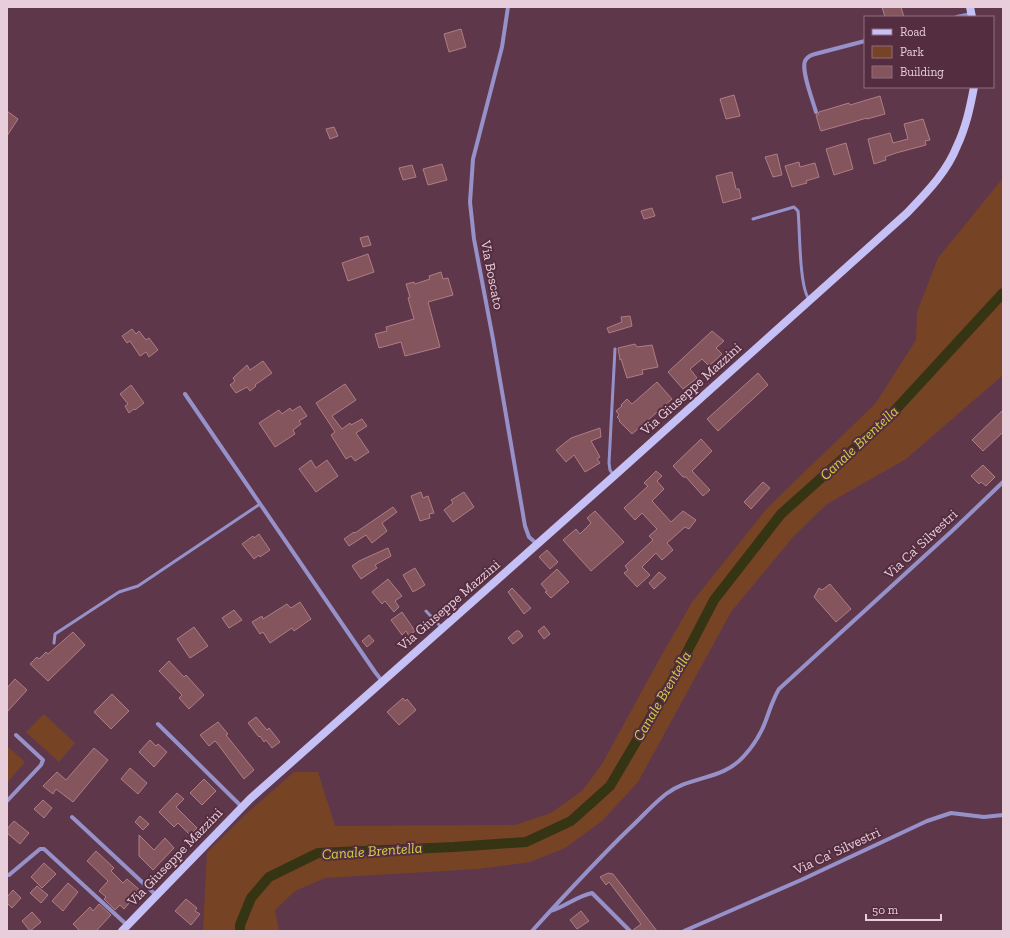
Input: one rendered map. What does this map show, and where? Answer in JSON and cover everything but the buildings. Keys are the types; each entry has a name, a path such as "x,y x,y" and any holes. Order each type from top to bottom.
{"main road":[{"name":"Via Giuseppe Mazzini","path":"125,928 242,807 907,213 934,184 957,148 969,115 974,88"}],"street":[{"name":"Via Boscato","path":"508,7 502,47 472,158 470,202 474,239 493,339 524,526 529,537 537,544"},
{"path":"960,16 971,13"},
{"path":"816,112 804,69 805,62 809,56 864,41"},
{"path":"185,394 382,681"},
{"name":"Via Ca' Silvestri","path":"532,931 621,837 666,794 677,787 695,780 712,776 728,769 743,758 756,742 775,697 782,686 952,531 1003,482"},
{"name":"Via Giuseppe Mazzini","path":"158,724 242,807"},
{"path":"7,801 41,765 43,760 16,735"},
{"name":"Via Ca' Silvestri","path":"684,931 801,880 927,821 951,813 984,817 1003,815"},
{"path":"72,817 156,896"},
{"name":"Via Giuseppe Mazzini","path":"9,875 40,849 44,849 125,928"},
{"path":"550,911 564,906 584,894 592,893 630,931"}],"lane":[{"path":"753,219 794,207 798,210 803,281 806,295 810,300"},
{"path":"614,476 608,463 615,349"},
{"path":"54,643 55,634 119,592 138,586 260,504"},
{"path":"426,611 442,628"}],"green space":[{"path":"1003,178 1003,375 906,459 827,504 793,537 731,612 638,782 602,821 565,848 530,862 477,869 325,878 295,891 275,910 279,931 203,931 207,852 247,813 294,772 318,772 335,826 515,825 551,813 583,790 602,764 692,602 768,507 875,404 916,340 917,312 938,258"},
{"path":"44,714 75,743 59,762 26,732"},
{"path":"7,746 25,762 7,783"}],"waterway":[{"name":"Canale Brentella","path":"240,931 240,925 251,898 269,877 318,853 526,842 571,821 610,786 673,679 714,600 781,514 887,419 1003,293"}]}
